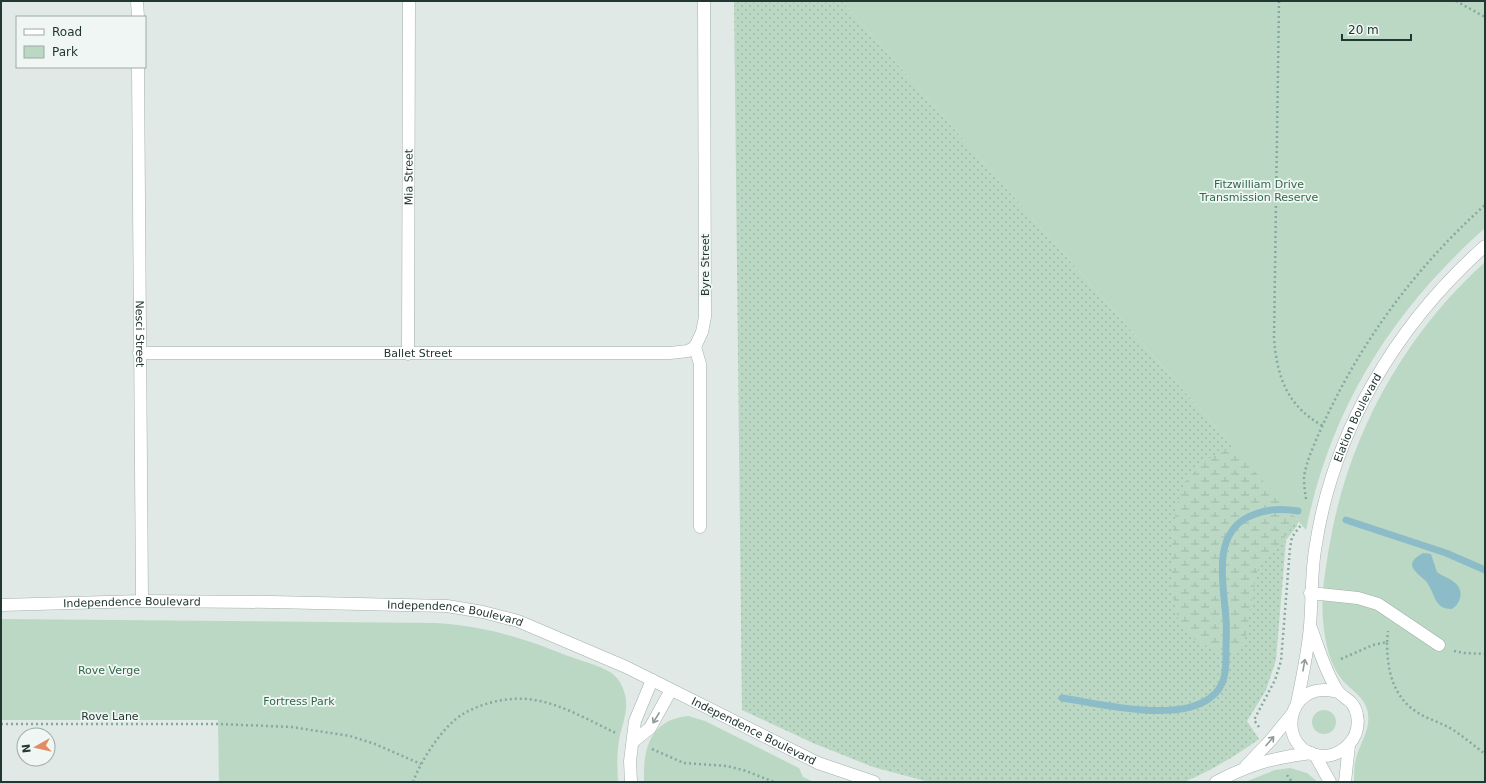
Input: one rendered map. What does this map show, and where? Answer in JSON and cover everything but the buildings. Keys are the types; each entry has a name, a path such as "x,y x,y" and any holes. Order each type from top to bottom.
{"street":[{"path":"138,1 138,16"},
{"name":"Mia Street","path":"408,354 409,1"},
{"name":"Byre Street","path":"695,347 702,332 705,317 704,1"},
{"name":"Nesci Street","path":"138,68 142,601"},
{"name":"Elation Boulevard","path":"1294,708 1310,625 1310,593 1315,550 1328,488 1343,446 1361,405 1394,347 1444,285 1485,246"},
{"path":"695,347 700,364 700,527"},
{"name":"Ballet Street","path":"139,354 670,353 688,351 695,347"},
{"path":"1310,593 1358,598 1378,604 1439,645"},
{"name":"Independence Boulevard","path":"1,605 142,601 447,606 483,612 518,622 652,680 818,763 874,782"},
{"name":"Elation Boulevard","path":"1310,625 1325,666 1338,692"},
{"path":"631,782 630,761 634,741 635,721 652,680"},
{"path":"1216,782 1245,767 1277,758 1313,754 1327,756 1335,754 1349,745 1355,736 1357,715 1353,706 1346,697 1338,692 1327,689 1315,690 1305,695 1269,743 1245,767"},
{"path":"634,741 650,728 671,690"},
{"path":"1294,708 1290,723 1296,741 1313,754 1330,782"},
{"path":"1345,782 1349,745"}],"path":[{"path":"1279,1 1274,338 1275,356 1279,374 1285,389 1293,402 1308,418 1322,426"},
{"path":"1456,1 1485,17"},
{"path":"1304,476 1307,502"},
{"path":"1269,743 1254,720 1275,680 1281,661 1290,548 1292,538 1303,523"},
{"path":"1344,657 1373,645 1387,642 1389,671 1392,683 1400,696 1416,712 1449,728 1485,754"},
{"path":"1439,645 1464,653 1485,654"},
{"path":"414,782 421,764 450,726 463,714 491,703 524,698 560,707 684,763 727,766 746,771 774,782"},
{"name":"Rove Lane","path":"1,724 218,724 292,727 327,732 375,744 421,764"},
{"path":"1277,758 1292,782"}],"green space":[{"path":"734,1 842,1 1298,521 1297,526 1286,540 1276,660 1266,690 1247,721 1259,739 1223,763 1184,782 929,782 873,767 813,743 742,710"},
{"name":"Fitzwilliam Drive Transmission Reserve","path":"842,1 1485,1 1485,228 1421,293 1394,328 1370,364 1349,402 1331,443 1317,485 1306,530"},
{"path":"1485,262 1485,782 1354,782 1356,758 1366,733 1368,722 1367,709 1361,698 1340,678 1332,663 1325,637 1323,620 1325,575 1337,507 1349,467 1364,429 1404,356 1428,323 1455,291"},
{"path":"1244,447 1300,501 1295,522 1279,545 1260,564 1256,576 1246,636 1238,650 1226,652 1208,647 1195,640 1184,629 1178,617 1172,581 1173,537 1175,517 1179,500 1183,487 1189,478 1199,467 1215,454 1226,450"},
{"name":"Fortress Park","path":"1,619 436,623 471,627 504,634 595,665 610,672 618,679 624,692 626,706 625,717 618,745 618,782 219,782 218,720 1,720"},
{"path":"1319,710 1329,710 1336,717 1336,727 1329,734 1319,734 1312,727 1312,717"},
{"path":"688,716 705,721 799,768 803,777 814,782 644,782 645,758 647,747 651,738 665,723"},
{"path":"1290,768 1307,773 1318,782 1245,782 1275,770"}],"water":[{"path":"1423,553 1431,554 1437,572 1454,582 1459,588 1460,600 1452,609 1439,605 1428,584 1414,570 1412,566 1413,562"}],"waterway":[{"path":"1062,698 1138,710 1159,711 1196,705 1210,698 1216,693 1223,682 1226,663 1226,626 1222,563 1224,549 1229,536 1236,525 1254,514 1272,510 1298,511"},
{"path":"1346,520 1446,553 1485,570"}],"park label":[{"name":"Rove Verge","path":"109,670"}]}
